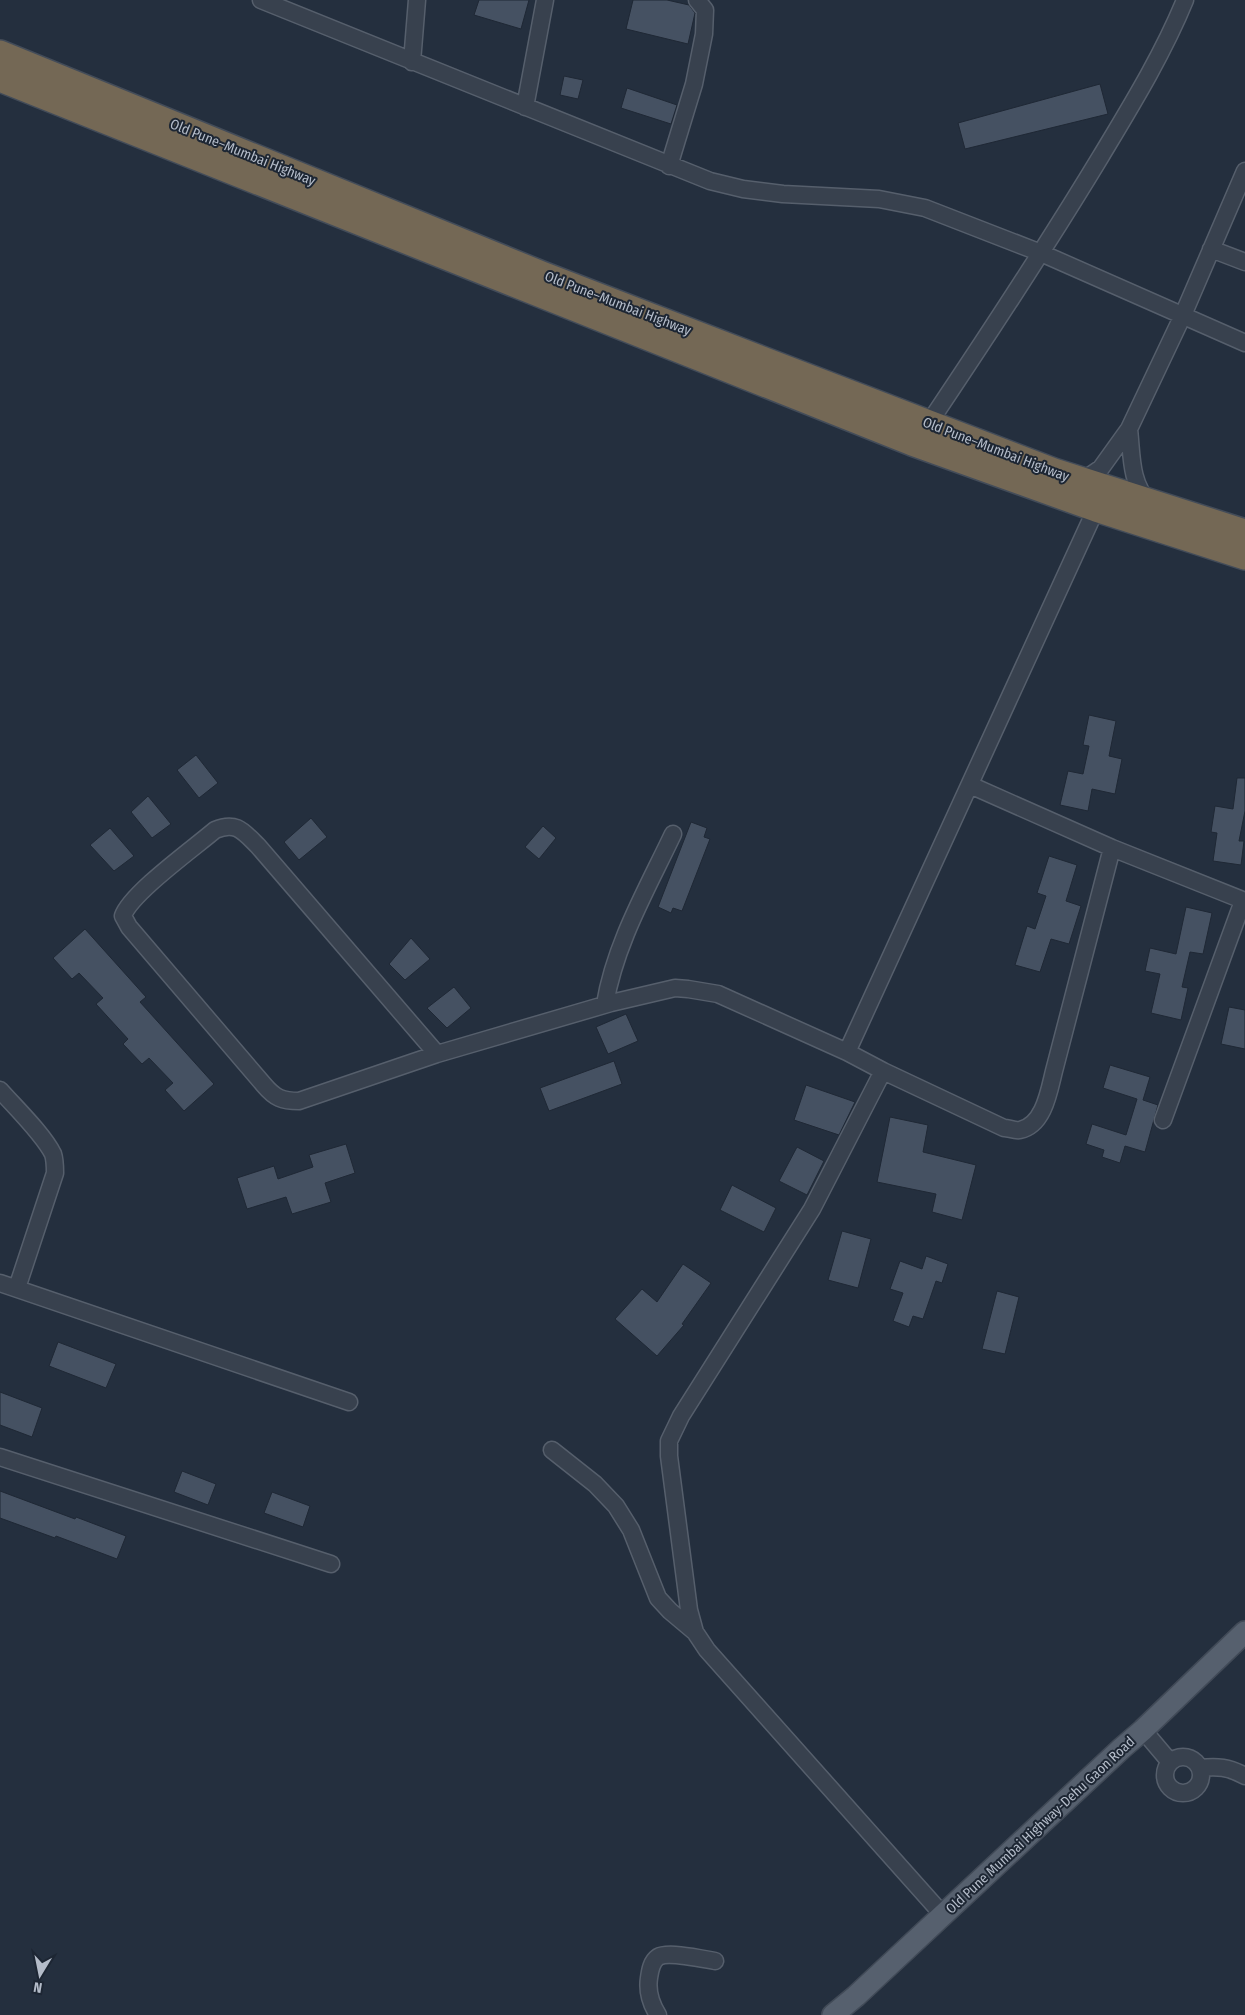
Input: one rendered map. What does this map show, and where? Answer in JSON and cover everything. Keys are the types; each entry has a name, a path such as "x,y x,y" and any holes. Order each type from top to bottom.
{"highway":[{"name":"Old Pune–Mumbai Highway","path":"0,53 542,274 929,423 1245,557"},
{"name":"Old Pune–Mumbai Highway","path":"0,79 912,443 1094,493 1150,502 1245,532"}],"main road":[{"name":"Old Pune Mumbai Highway-Dehu Gaon Road","path":"833,2015 856,1996 1143,1730 1245,1632"}],"lane":[{"path":"261,0 710,181 743,189 783,194 879,199 925,208 1041,253 1245,343"},
{"path":"412,62 417,0"},
{"path":"525,107 545,0"},
{"path":"669,166 694,84 704,34 705,10 697,0"},
{"path":"929,423 1041,253 1145,81 1178,18 1185,0"},
{"path":"847,1052 970,785 1094,493 1100,468 1129,429 1183,315 1245,172"},
{"path":"1211,249 1245,262"},
{"path":"1129,429 1135,480 1141,494 1150,502"},
{"path":"970,785 1112,848 1244,901 1163,1120"},
{"path":"436,1054 258,846 244,832 235,827 224,826 215,830 148,886 125,910 123,916 129,927 274,1096 284,1101 299,1101 436,1054 606,1004 674,988 702,990 741,1003 1004,1128 1018,1130 1029,1126 1037,1119 1044,1105 1112,848"},
{"path":"606,1004 610,978 621,946 673,834"},
{"path":"695,1632 690,1610 669,1456 670,1442 681,1416 812,1209 883,1072"},
{"path":"0,1090 45,1142 53,1154 55,1163 55,1173 17,1288"},
{"path":"0,1283 349,1402"},
{"path":"552,1450 595,1484 616,1506 631,1530 658,1598 695,1632 707,1650 943,1915"},
{"path":"0,1457 331,1564"},
{"path":"1143,1730 1170,1762"},
{"path":"1186,1757 1197,1763 1200,1768 1201,1780 1194,1789 1183,1793 1172,1790 1165,1779 1166,1767 1175,1758 1186,1757"},
{"path":"1200,1768 1218,1766 1234,1770 1245,1776"},
{"path":"658,2015 650,1996 648,1984 653,1962 659,1957 670,1955 715,1961"}],"building":[{"path":"479,0 529,0 521,29 474,15"},
{"path":"633,0 667,0 689,5 695,13 688,44 626,29"},
{"path":"564,76 583,80 578,99 560,95"},
{"path":"1100,84 1108,114 965,149 958,123"},
{"path":"627,88 677,105 671,124 621,108"},
{"path":"1089,715 1116,721 1109,756 1122,759 1115,794 1092,789 1088,811 1060,805 1068,771 1083,774 1089,746 1083,745"},
{"path":"196,755 218,783 199,798 177,770"},
{"path":"1237,778 1245,778 1245,811 1239,841 1244,841 1241,865 1213,861 1217,833 1211,832 1215,806 1233,809"},
{"path":"148,796 171,824 152,838 131,812"},
{"path":"311,818 327,837 299,860 284,842"},
{"path":"691,822 707,828 704,837 710,839 682,911 673,908 671,913 658,907"},
{"path":"543,826 556,838 539,859 525,847"},
{"path":"110,828 134,856 114,871 90,845"},
{"path":"1049,856 1077,865 1066,901 1081,906 1069,944 1051,939 1040,972 1015,965 1027,926 1035,929 1046,896 1037,893"},
{"path":"1186,907 1212,913 1203,954 1190,952 1182,987 1188,988 1181,1020 1151,1013 1160,974 1145,971 1150,948 1176,954"},
{"path":"85,929 146,997 140,1002 214,1084 184,1111 165,1090 173,1083 149,1058 142,1064 123,1044 128,1039 96,1004 103,998 79,973 72,979 53,958"},
{"path":"411,938 430,959 405,980 389,964"},
{"path":"454,987 471,1008 447,1028 427,1008"},
{"path":"1229,1007 1245,1010 1245,1049 1221,1044"},
{"path":"626,1014 638,1041 608,1054 596,1027"},
{"path":"614,1061 622,1084 549,1111 540,1088"},
{"path":"1110,1065 1150,1077 1143,1100 1158,1105 1145,1152 1125,1146 1120,1163 1102,1157 1104,1150 1086,1144 1092,1124 1126,1135 1137,1099 1103,1088"},
{"path":"806,1085 855,1102 839,1135 794,1120"},
{"path":"890,1117 928,1125 923,1152 976,1165 962,1220 932,1212 936,1194 877,1182"},
{"path":"346,1144 355,1173 325,1183 331,1202 292,1214 286,1197 247,1209 237,1178 274,1166 278,1179 313,1167 309,1155"},
{"path":"797,1147 824,1161 807,1195 779,1181"},
{"path":"732,1185 776,1208 764,1232 720,1210"},
{"path":"842,1231 871,1239 858,1288 828,1280"},
{"path":"926,1256 948,1264 942,1283 936,1281 923,1319 913,1316 909,1327 893,1321 903,1293 890,1289 900,1261 922,1269"},
{"path":"683,1264 711,1283 682,1324 684,1325 657,1356 615,1319 642,1289 657,1302"},
{"path":"997,1291 1019,1297 1005,1354 982,1349"},
{"path":"58,1342 116,1364 106,1388 49,1366"},
{"path":"0,1392 42,1408 32,1437 0,1425"},
{"path":"182,1471 216,1484 208,1505 174,1492"},
{"path":"0,1491 126,1536 117,1559 56,1536 55,1538 0,1518"},
{"path":"272,1492 310,1506 303,1527 264,1513"}]}
